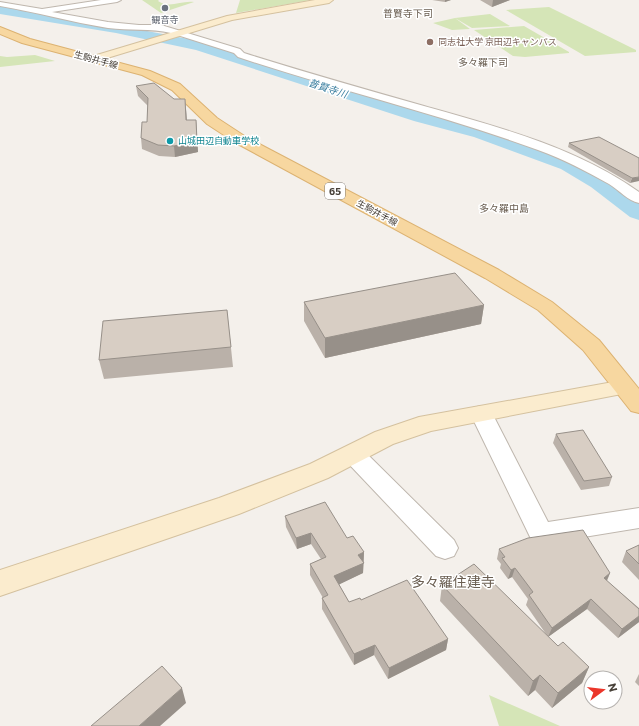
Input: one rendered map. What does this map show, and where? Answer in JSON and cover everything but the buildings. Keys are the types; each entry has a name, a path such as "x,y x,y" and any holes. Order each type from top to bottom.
{"main road":[{"name":"生駒井手線","path":"2,32 26,41 146,73 176,87 212,121 241,140 492,274 545,306 585,341 632,396"}],"street":[{"path":"42,11 117,0"},
{"path":"94,59 154,40 252,13 329,0"},
{"path":"0,4 108,25 139,28 161,28 179,33 237,51 241,55 281,68 529,140 582,162 603,173 639,199"},
{"path":"0,583 229,506 320,471 384,438 428,423 481,413 632,396"},
{"path":"481,413 541,534 639,518"},
{"path":"353,454 445,548"}],"green space":[{"path":"142,0 159,0 158,1 167,4 194,2 161,13"},
{"path":"240,0 311,0 236,13"},
{"path":"549,7 636,50 636,52 585,56 506,10"},
{"path":"490,14 510,26 472,28 455,18"},
{"path":"455,18 470,29 452,30 433,23"},
{"path":"524,26 569,53 525,57 513,56 474,30"},
{"path":"35,55 55,61 0,67 0,56"},
{"path":"489,695 560,726 499,726"}],"waterway":[{"name":"普賢寺川","path":"0,10 116,29 199,46 421,117 481,133 569,164 599,182 639,212"}],"place":[{"name":"観音寺","path":"165,8"},
{"name":"同志社大学 京田辺キャンパス","path":"430,42"},
{"name":"山城田辺自動車学校","path":"170,141"}],"district":[{"name":"普賢寺下司","path":"408,13"},
{"name":"多々羅下司","path":"483,62"},
{"name":"多々羅中島","path":"504,208"},
{"name":"多々羅住建寺","path":"453,582"}]}
